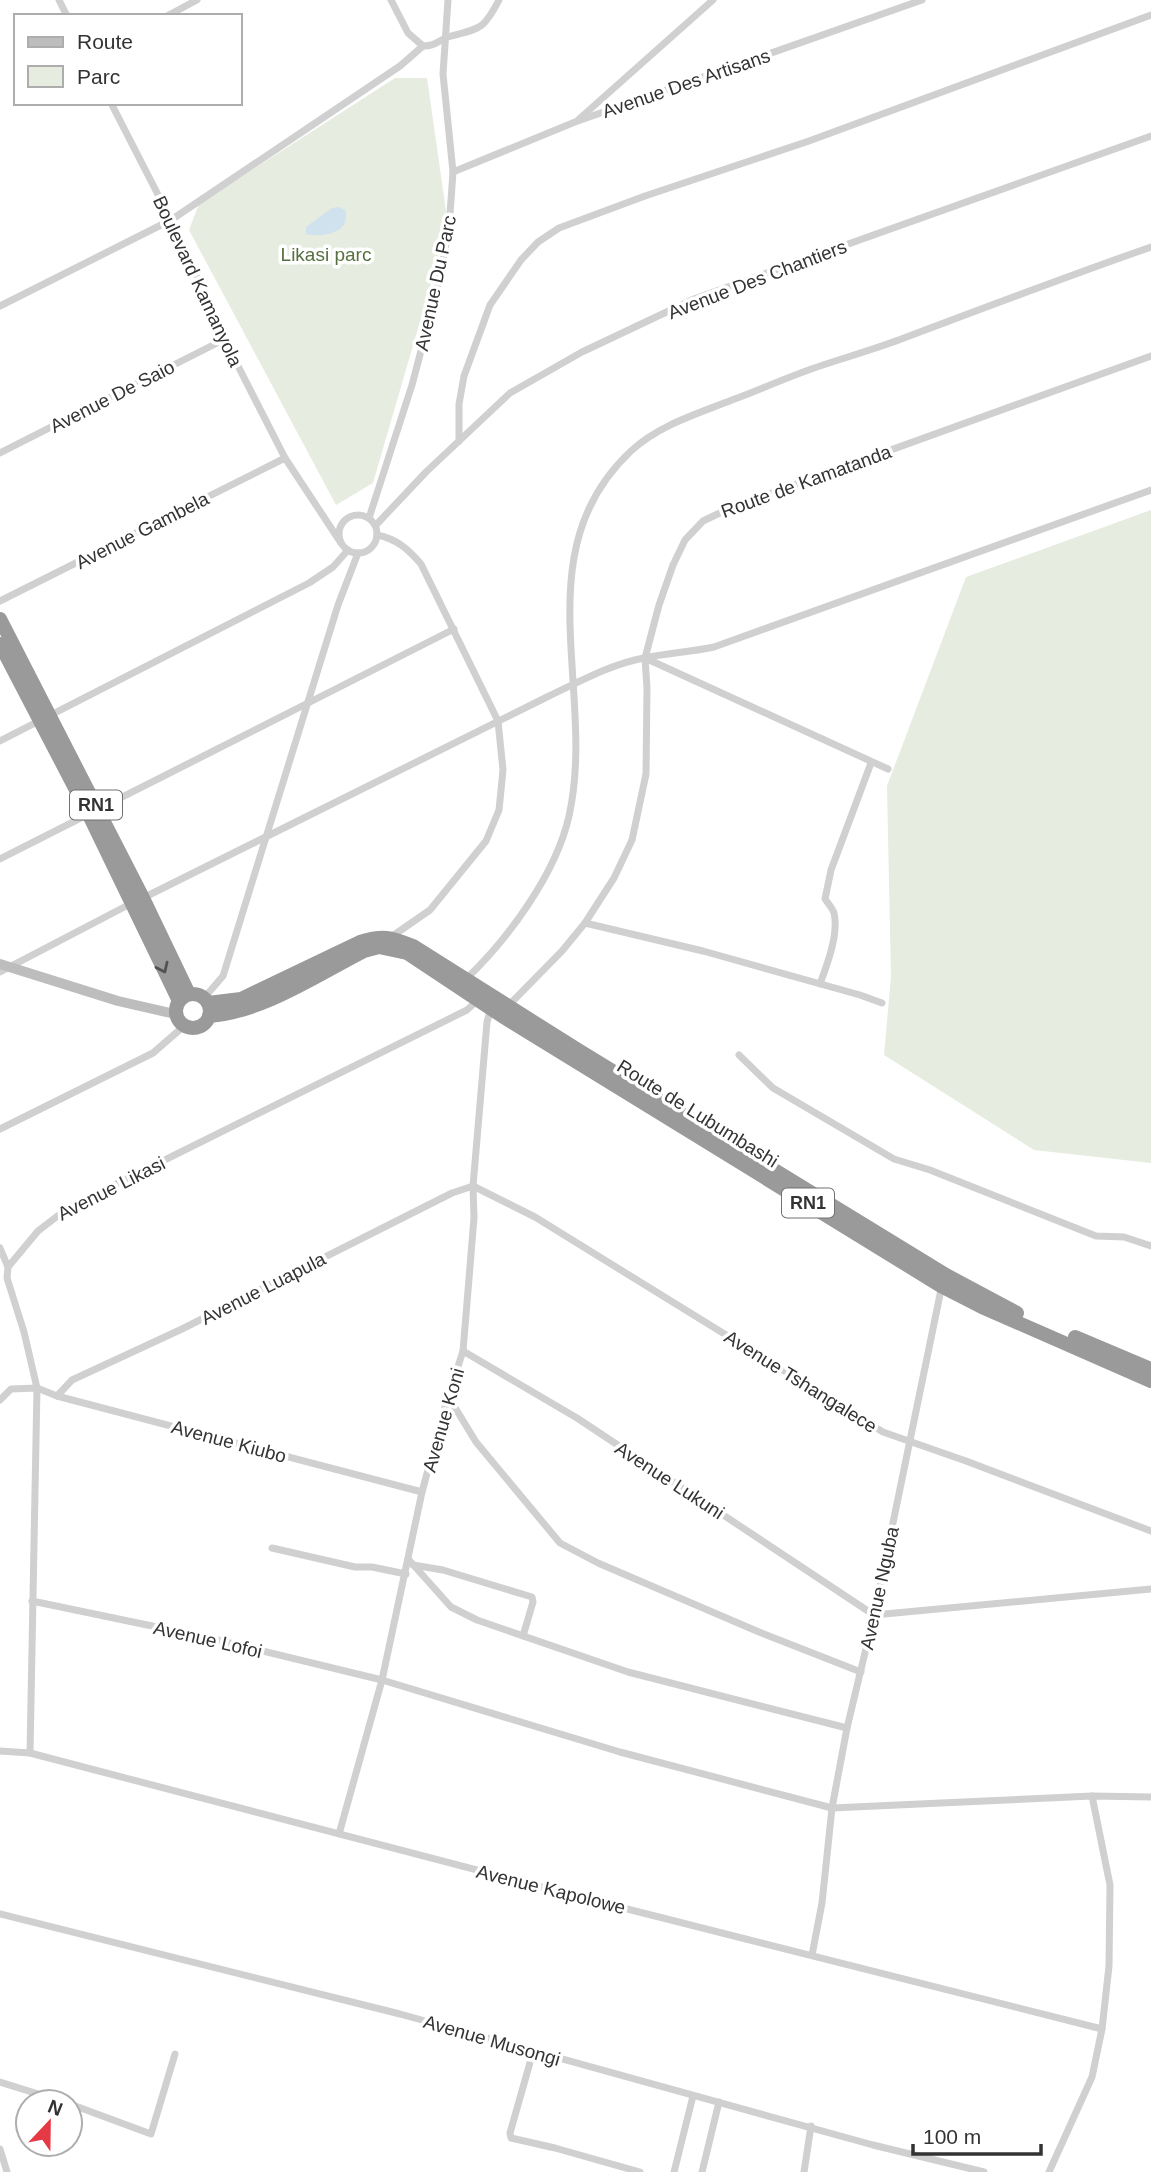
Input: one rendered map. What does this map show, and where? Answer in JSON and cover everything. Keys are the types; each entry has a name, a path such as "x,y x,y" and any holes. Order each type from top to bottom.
{"highway":[{"name":"RN1","path":"0,619 16,664 138,901 182,1009"},
{"name":"RN1","path":"0,644 16,664"},
{"name":"Route de Lubumbashi","path":"384,942 413,946 466,979 500,1008 944,1280 982,1307 1149,1371"},
{"name":"Route de Lubumbashi","path":"384,942 407,953 478,1000 500,1008"},
{"path":"207,1005 203,1026 193,1029 182,1009 207,1005 227,1015 251,1008 384,942"}],"main road":[{"path":"3,968 118,1002 182,1009"}],"street":[{"path":"171,14 197,0"},
{"path":"391,0 408,33 423,46 435,46 444,38 473,32 485,24 499,0"},
{"name":"Avenue Du Parc","path":"369,518 412,385 437,290 449,228 453,172 443,74 448,0"},
{"path":"575,122 713,0"},
{"name":"Avenue Des Artisans","path":"453,172 575,122 922,0"},
{"path":"459,441 458,404 464,376 490,305 521,260 538,242 559,228 809,141 1151,15"},
{"path":"0,306 170,220 400,66 423,46"},
{"name":"Boulevard Kamanyola","path":"112,105 285,458 341,543"},
{"name":"Avenue Des Chantiers","path":"376,525 510,393 582,352 694,299 1151,136"},
{"path":"466,979 513,927 535,892 563,836 569,816 577,751 570,639 570,576 580,527 592,501 611,472 650,435 678,421 803,372 903,339 1151,247"},
{"name":"Avenue De Saio","path":"0,453 225,339"},
{"name":"Route de Kamatanda","path":"500,1008 562,951 585,923 614,878 632,840 646,774 645,658 673,565 685,540 703,520 1151,356"},
{"name":"Avenue Gambela","path":"0,601 285,458"},
{"path":"3,968 498,721 617,665 714,647 1151,490"},
{"path":"358,514 369,518 376,525 377,535 371,548 358,553 348,551 341,543 338,532 347,517 358,514"},
{"path":"377,535 391,537 421,564 498,721 503,770 499,810 486,841 430,910 384,942"},
{"path":"0,741 309,583 333,567 348,551"},
{"path":"207,1005 223,976 265,836 310,702 338,604 358,553"},
{"path":"0,859 454,629"},
{"path":"645,658 888,769"},
{"path":"820,985 831,955 833,940 834,913 825,899 831,870 871,763"},
{"path":"585,923 703,951 882,1003"},
{"name":"Avenue Likasi","path":"8,1267 38,1231 68,1208 467,1010 478,1000"},
{"name":"Avenue Koni","path":"340,1834 411,1562 422,1492 448,1395 463,1351 486,1034 500,1008"},
{"path":"0,1129 153,1053 182,1009"},
{"path":"739,1055 774,1088 894,1159 1096,1236 1124,1237 1151,1246"},
{"name":"Avenue Luapula","path":"57,1396 72,1380 182,1329 452,1193 473,1186"},
{"name":"Avenue Tshangalece","path":"473,1186 547,1223 883,1432 1151,1531"},
{"path":"0,1248 8,1267 7,1278 24,1332 37,1388 30,1753"},
{"name":"Avenue Nguba","path":"812,1955 822,1903 832,1808 847,1728 874,1615 944,1280"},
{"name":"Avenue Lukuni","path":"463,1351 577,1418 874,1615"},
{"path":"0,1400 11,1390 37,1388"},
{"name":"Avenue Kiubo","path":"37,1388 57,1396 422,1492"},
{"path":"448,1395 476,1442 560,1543 598,1563 759,1632 861,1672"},
{"path":"272,1548 355,1567 372,1567 406,1574"},
{"path":"411,1562 532,1597 523,1636"},
{"path":"411,1562 451,1607 477,1620 628,1672 847,1728"},
{"path":"874,1615 1151,1589"},
{"name":"Avenue Lofoi","path":"32,1601 205,1637 382,1680 620,1752 832,1808 1092,1796 1151,1797"},
{"name":"Avenue Kapolowe","path":"0,1751 30,1753 576,1896 1102,2029"},
{"path":"1049,2172 1092,2077 1102,2029 1109,1966 1110,1885 1092,1796"},
{"name":"Avenue Musongi","path":"0,1914 400,2014 873,2145 981,2172"},
{"path":"533,2052 510,2133 511,2138 640,2172"},
{"path":"84,2109 152,2134 176,2054"},
{"path":"0,2082 19,2088"},
{"path":"674,2172 693,2096"},
{"path":"702,2172 719,2102"},
{"path":"804,2172 811,2126"},
{"path":"0,2149 7,2172"}],"green space":[{"name":"Likasi parc","path":"395,78 427,78 448,225 373,483 336,505 189,230 199,204"},
{"path":"1151,510 1151,1163 1034,1150 884,1055 891,977 887,786 966,577"}],"water":[{"path":"332,208 345,210 346,218 340,229 327,234 306,234 306,227"}]}
